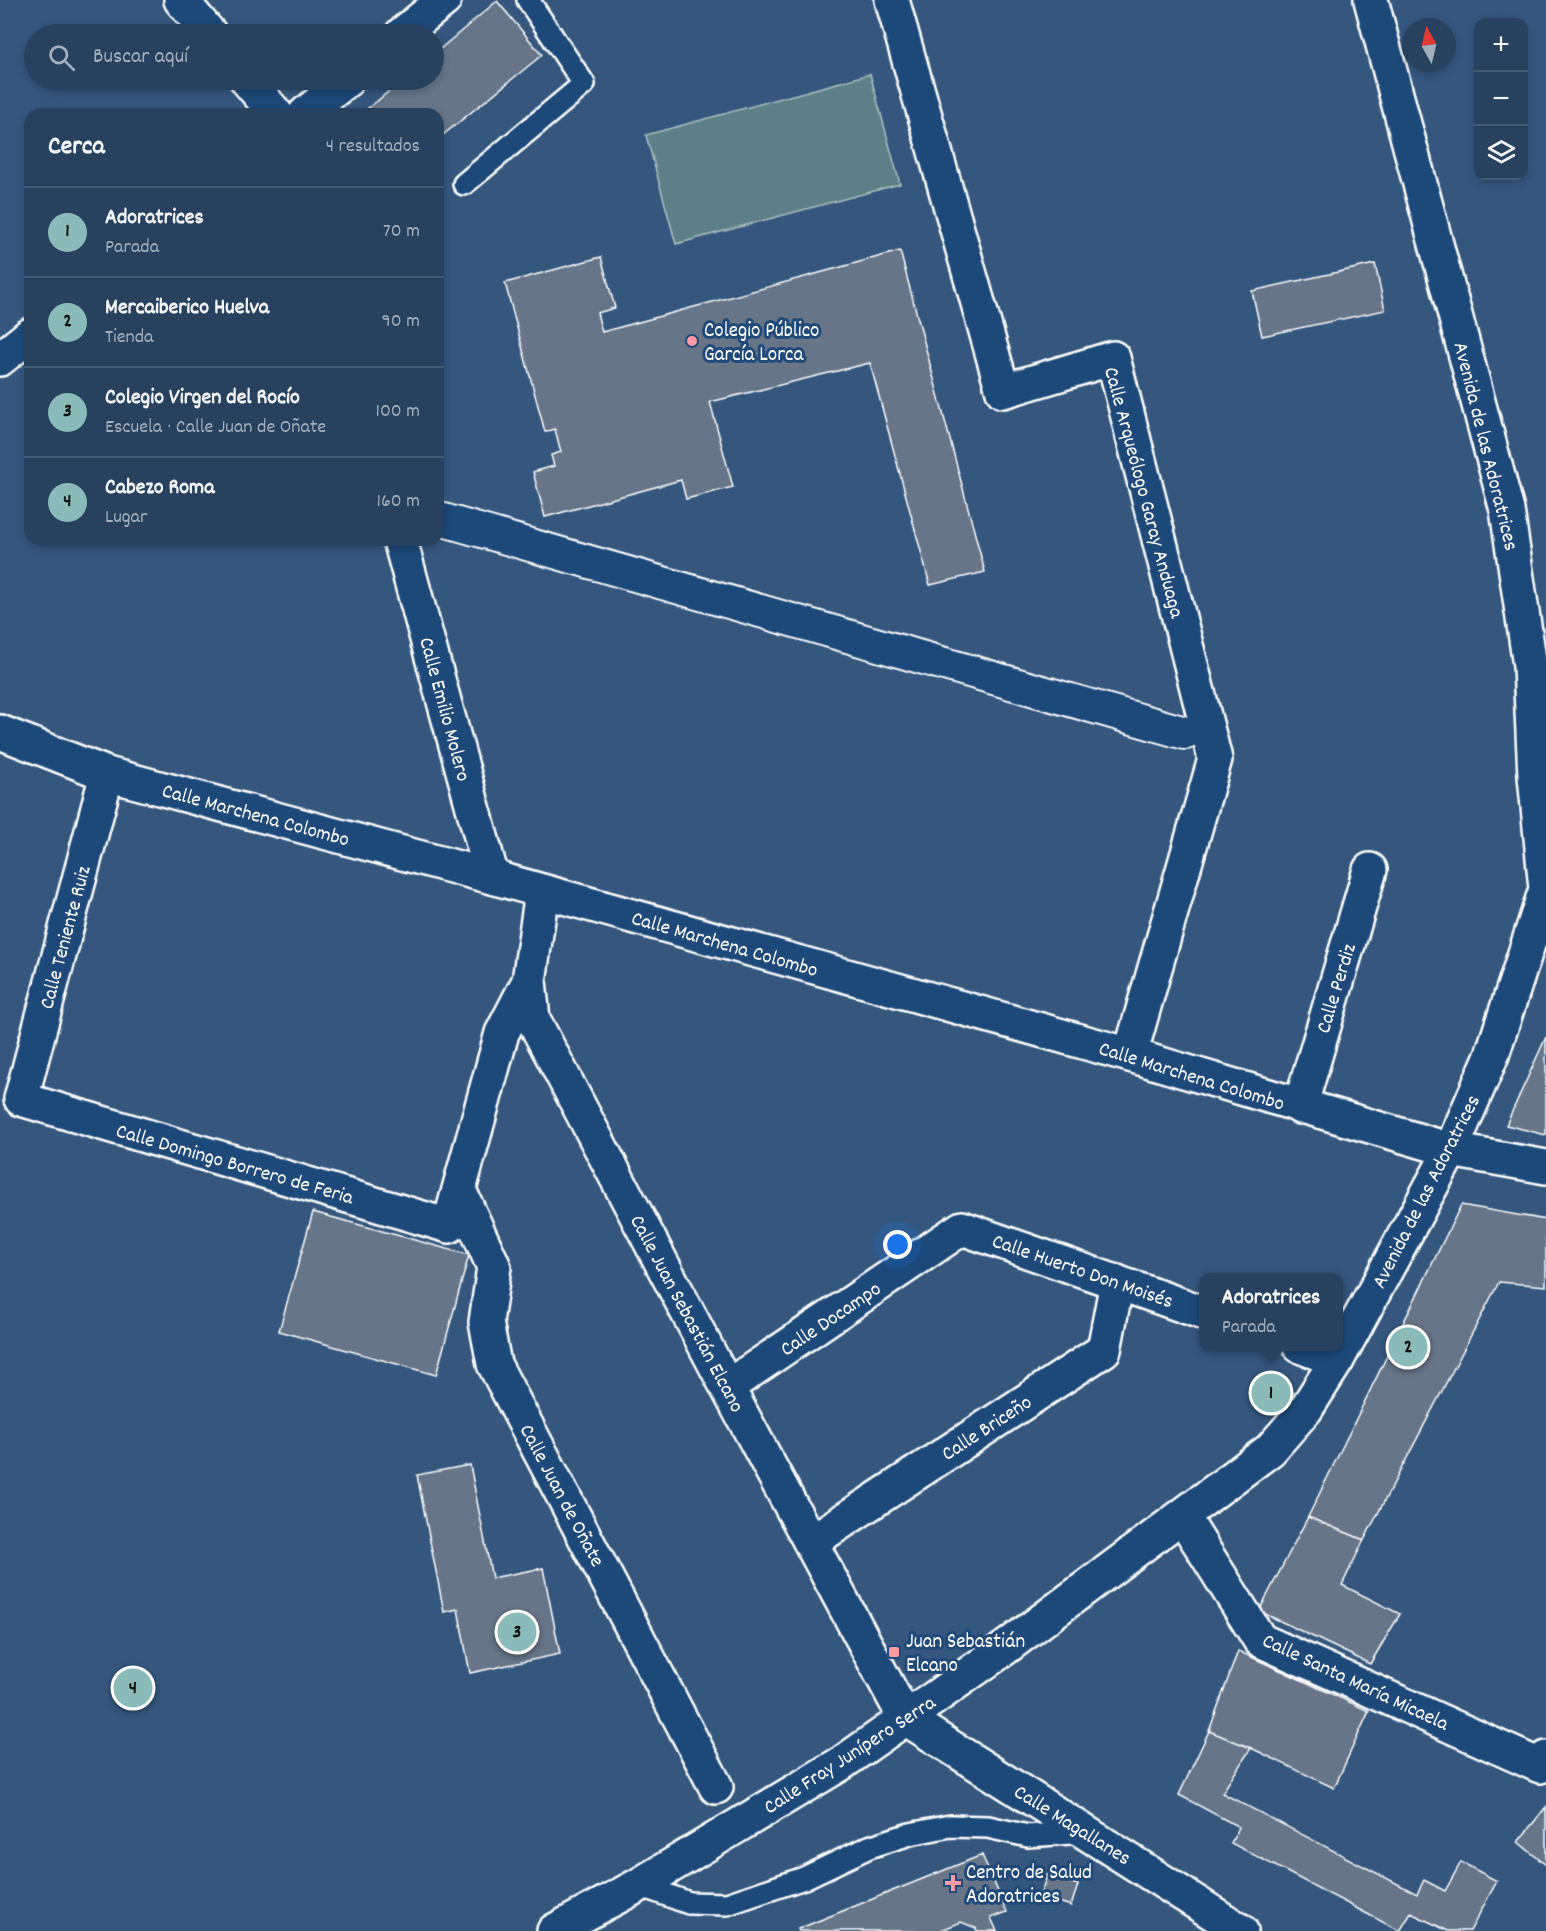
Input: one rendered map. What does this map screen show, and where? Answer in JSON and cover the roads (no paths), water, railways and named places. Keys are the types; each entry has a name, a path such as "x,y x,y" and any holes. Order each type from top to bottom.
{"street":[{"path":"181,0 201,24"},
{"path":"414,24 444,0"},
{"name":"Calle Arqueólogo Garay Anduaga","path":"892,0 1003,391 1113,358 1215,759 1130,1055"},
{"name":"Avenida de las Adoratrices","path":"1343,1349 1451,1150 1492,1055 1546,889 1535,777 1538,666 1507,510 1371,0"},
{"path":"256,90 271,108"},
{"path":"312,108 335,90"},
{"path":"0,359 24,340"},
{"path":"444,520 1185,733"},
{"name":"Calle Emilio Molero","path":"402,546 492,877"},
{"name":"Calle Marchena Colombo","path":"0,732 107,774 492,877 1130,1055 1451,1150 1546,1167"},
{"name":"Calle Teniente Ruiz","path":"21,1100 107,774"},
{"name":"Calle Perdiz","path":"1300,1107 1370,870"},
{"name":"Calle Juan Sebastián Elcano","path":"542,892 529,981 533,1019 905,1718"},
{"path":"459,1190 502,1033 529,981"},
{"name":"Calle Domingo Borrero de Feria","path":"21,1100 449,1226 459,1190"},
{"name":"Calle Juan de Oñate","path":"459,1190 494,1267 486,1322 494,1364 716,1787"},
{"name":"Calle Docampo","path":"727,1387 962,1228"},
{"name":"Calle Huerto Don Moisés","path":"962,1228 1199,1311"},
{"name":"Calle Briceño","path":"811,1542 1104,1350 1117,1282"},
{"path":"1311,1351 1337,1360"},
{"name":"Avenida de las Adoratrices","path":"1337,1360 1342,1351"},
{"name":"Calle Fray Junípero Serra","path":"554,1931 639,1885 842,1763 1001,1651 1270,1450 1306,1409 1337,1360"},
{"name":"Calle Santa María Micaela","path":"1183,1517 1260,1641 1540,1766 1546,1758"},
{"name":"Calle Magallanes","path":"905,1718 1241,1931"}],"lane":[{"path":"464,183 584,84 528,0"},
{"path":"639,1885 689,1903 727,1904 804,1878 869,1846 910,1834 950,1826 988,1827 1028,1836 1085,1832"}],"place":[{"name":"Colegio Público García Lorca","path":"692,341"},
{"name":"Mercaiberico Huelva","path":"1408,1347"},
{"name":"Adoratrices","path":"1271,1393"},
{"name":"Colegio Virgen del Rocío","path":"517,1632"},
{"name":"Juan Sebastián Elcano","path":"894,1652"},
{"name":"Cabezo Roma","path":"133,1688"},
{"name":"Centro de Salud Adoratrices","path":"953,1883"}]}
